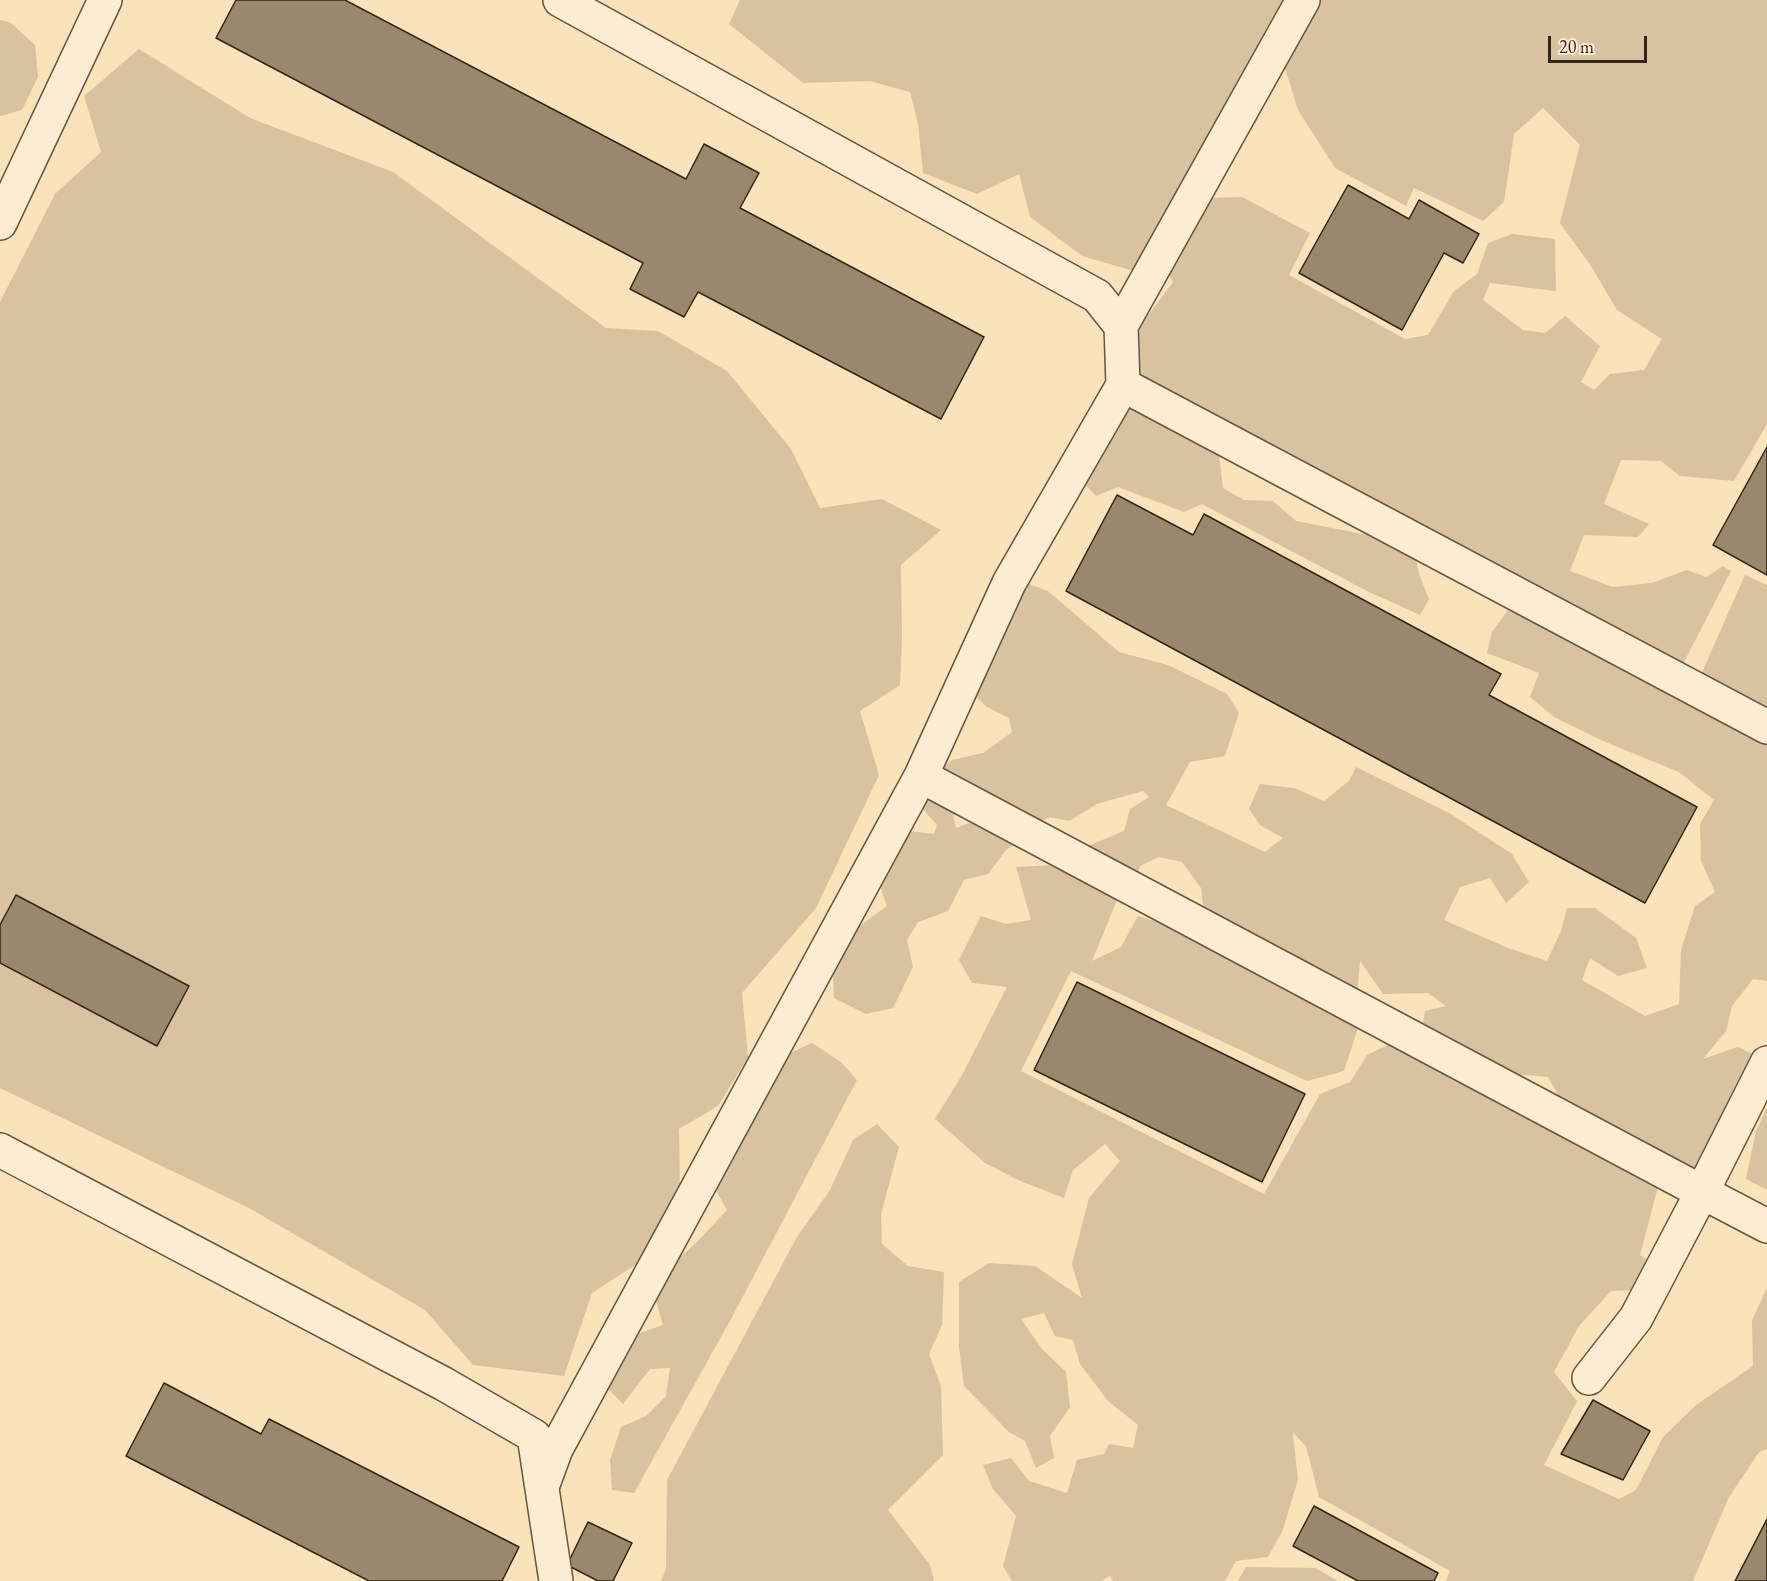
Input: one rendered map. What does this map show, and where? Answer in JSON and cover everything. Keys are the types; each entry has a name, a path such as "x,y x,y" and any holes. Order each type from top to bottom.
{"lane":[{"path":"0,223 105,0"},
{"path":"560,0 1096,296 1121,326"},
{"path":"542,1487 556,1449 921,776 1009,583 1123,385 1121,326 1303,0"},
{"path":"1123,385 1767,728"},
{"path":"921,776 1767,1226"},
{"path":"1589,1378 1636,1318 1767,1063"},
{"path":"0,1150 444,1384 534,1436 556,1581"}],"shaded area":[{"path":"740,0 1282,0 1134,271 1082,256 1030,217 1019,174 977,194 923,173 918,124 910,92 870,81 803,83 729,24"},
{"path":"1317,0 1767,0 1767,424 1734,481 1680,476 1661,461 1621,460 1604,504 1649,524 1638,537 1584,535 1570,571 1613,587 1652,583 1687,570 1706,577 1723,566 1731,571 1684,662 1629,644 1138,381 1137,330 1173,282 1166,269 1207,198 1242,197 1310,233 1289,275 1405,339 1428,335 1454,291 1477,274 1488,243 1512,234 1555,239 1556,291 1490,283 1483,300 1523,330 1545,333 1565,316 1600,346 1581,382 1594,390 1610,374 1644,370 1662,339 1617,310 1591,266 1560,223 1580,145 1543,108 1514,134 1504,202 1483,221 1414,188 1406,206 1335,168 1298,110 1285,68 1302,25"},
{"path":"0,20 11,23 35,45 38,77 22,110 0,116"},
{"path":"139,49 250,118 393,172 606,328 658,331 727,371 791,449 820,508 882,499 941,530 901,565 900,685 860,711 879,775 816,908 742,993 748,1057 718,1106 679,1129 680,1192 658,1250 592,1293 564,1376 473,1365 425,1310 249,1208 0,1088 0,302 55,194 101,152 84,96"},
{"path":"1134,408 1174,427 1219,456 1223,488 1244,500 1273,501 1296,521 1388,539 1414,550 1419,574 1429,599 1420,615 1367,591 1202,504 1184,512 1118,487 1096,496 1079,478 1118,412"},
{"path":"1745,575 1767,585 1767,713 1700,677"},
{"path":"1023,582 1048,591 1119,652 1168,665 1227,694 1239,713 1225,756 1190,762 1166,805 1265,852 1283,838 1260,825 1249,809 1260,784 1294,788 1324,801 1349,781 1356,767 1449,813 1512,854 1529,882 1506,903 1490,878 1460,887 1444,920 1508,948 1547,961 1561,931 1567,908 1595,908 1636,938 1647,968 1618,976 1590,958 1582,980 1645,1016 1679,1004 1681,950 1695,906 1715,892 1701,861 1700,824 1714,800 1679,772 1603,741 1554,717 1530,697 1539,673 1487,653 1492,632 1508,610 1561,635 1767,745 1767,981 1753,979 1732,1006 1726,1031 1703,1059 1738,1047 1753,1054 1731,1094 1696,1176 1563,1104 1548,1077 1502,1073 1422,1030 1425,1011 1446,1006 1428,993 1383,994 1360,961 1357,995 1204,915 1201,888 1182,862 1159,857 1140,866 1136,881 1078,850 1124,831 1130,809 1149,797 1143,791 1097,804 1069,821 1050,817 1033,826 935,774 952,760 983,753 1012,732 1009,718 987,707 976,697 991,651 1005,625 1016,613 1016,601"},
{"path":"932,792 966,810 953,815 956,828 982,818 1021,840 1006,850 988,874 964,880 948,911 918,922 907,940 913,967 893,1008 866,1014 834,998 833,973 858,927 887,906 878,881 909,831 934,834 937,825 918,804"},
{"path":"1052,865 1117,900 1092,961 1121,947 1138,916 1177,928 1359,1025 1344,1071 1307,1081 1071,971 1021,1071 1264,1194 1320,1094 1350,1082 1367,1055 1390,1044 1658,1187 1640,1255 1654,1264 1641,1290 1611,1291 1579,1326 1554,1372 1577,1401 1544,1465 1619,1499 1636,1490 1663,1437 1696,1405 1753,1366 1752,1320 1767,1288 1767,1449 1759,1452 1729,1497 1693,1581 1446,1581 1450,1571 1319,1497 1306,1446 1293,1433 1298,1480 1282,1532 1268,1557 1236,1561 1225,1581 1113,1581 1110,1576 1101,1581 1012,1581 1003,1566 1016,1516 993,1489 983,1465 1011,1458 1029,1481 1067,1493 1077,1460 1104,1454 1109,1444 1133,1448 1138,1425 1108,1401 1080,1364 1073,1340 1055,1336 1044,1313 1021,1319 1042,1349 1066,1372 1070,1407 1050,1436 1054,1458 1036,1468 1025,1441 1009,1432 964,1386 959,1347 959,1282 989,1263 1035,1266 1082,1298 1072,1264 1089,1198 1120,1161 1105,1144 1073,1170 1064,1198 1018,1180 985,1163 935,1119 962,1075 1007,987 972,983 959,960 981,916 1006,924 1031,920 1016,867"},
{"path":"812,1043 841,1062 857,1080 731,1319 634,1493 612,1490 610,1460 621,1427 646,1416 666,1396 670,1368 650,1369 623,1404 604,1385 626,1338 663,1325 655,1298 666,1270 727,1210 714,1187 784,1056"},
{"path":"1767,1107 1767,1190 1746,1179 1756,1131"},
{"path":"877,1124 899,1147 881,1214 882,1244 908,1266 944,1272 942,1325 929,1354 941,1386 943,1455 888,1510 930,1565 934,1581 661,1581 666,1569 667,1480 797,1237 830,1190 853,1140"},
{"path":"1246,1567 1315,1568 1338,1581 1238,1581"}],"building":[{"path":"236,0 345,0 686,179 704,144 759,173 740,208 984,337 941,419 698,292 684,317 630,289 643,263 216,38"},
{"path":"1348,185 1409,219 1419,200 1479,234 1463,263 1444,253 1402,330 1299,273"},
{"path":"1767,447 1767,575 1713,545"},
{"path":"1117,495 1193,535 1204,514 1501,674 1489,695 1697,807 1645,903 1066,591"},
{"path":"16,895 189,986 157,1046 0,963 0,925"},
{"path":"1077,982 1305,1094 1262,1182 1034,1070"},
{"path":"164,1383 261,1434 269,1419 519,1547 502,1581 369,1581 126,1456"},
{"path":"1593,1400 1650,1431 1623,1480 1561,1454"},
{"path":"1314,1506 1438,1573 1434,1581 1358,1581 1293,1546"},
{"path":"1767,1519 1767,1581 1735,1581"},
{"path":"588,1522 632,1543 613,1581 598,1581 567,1565"}]}
